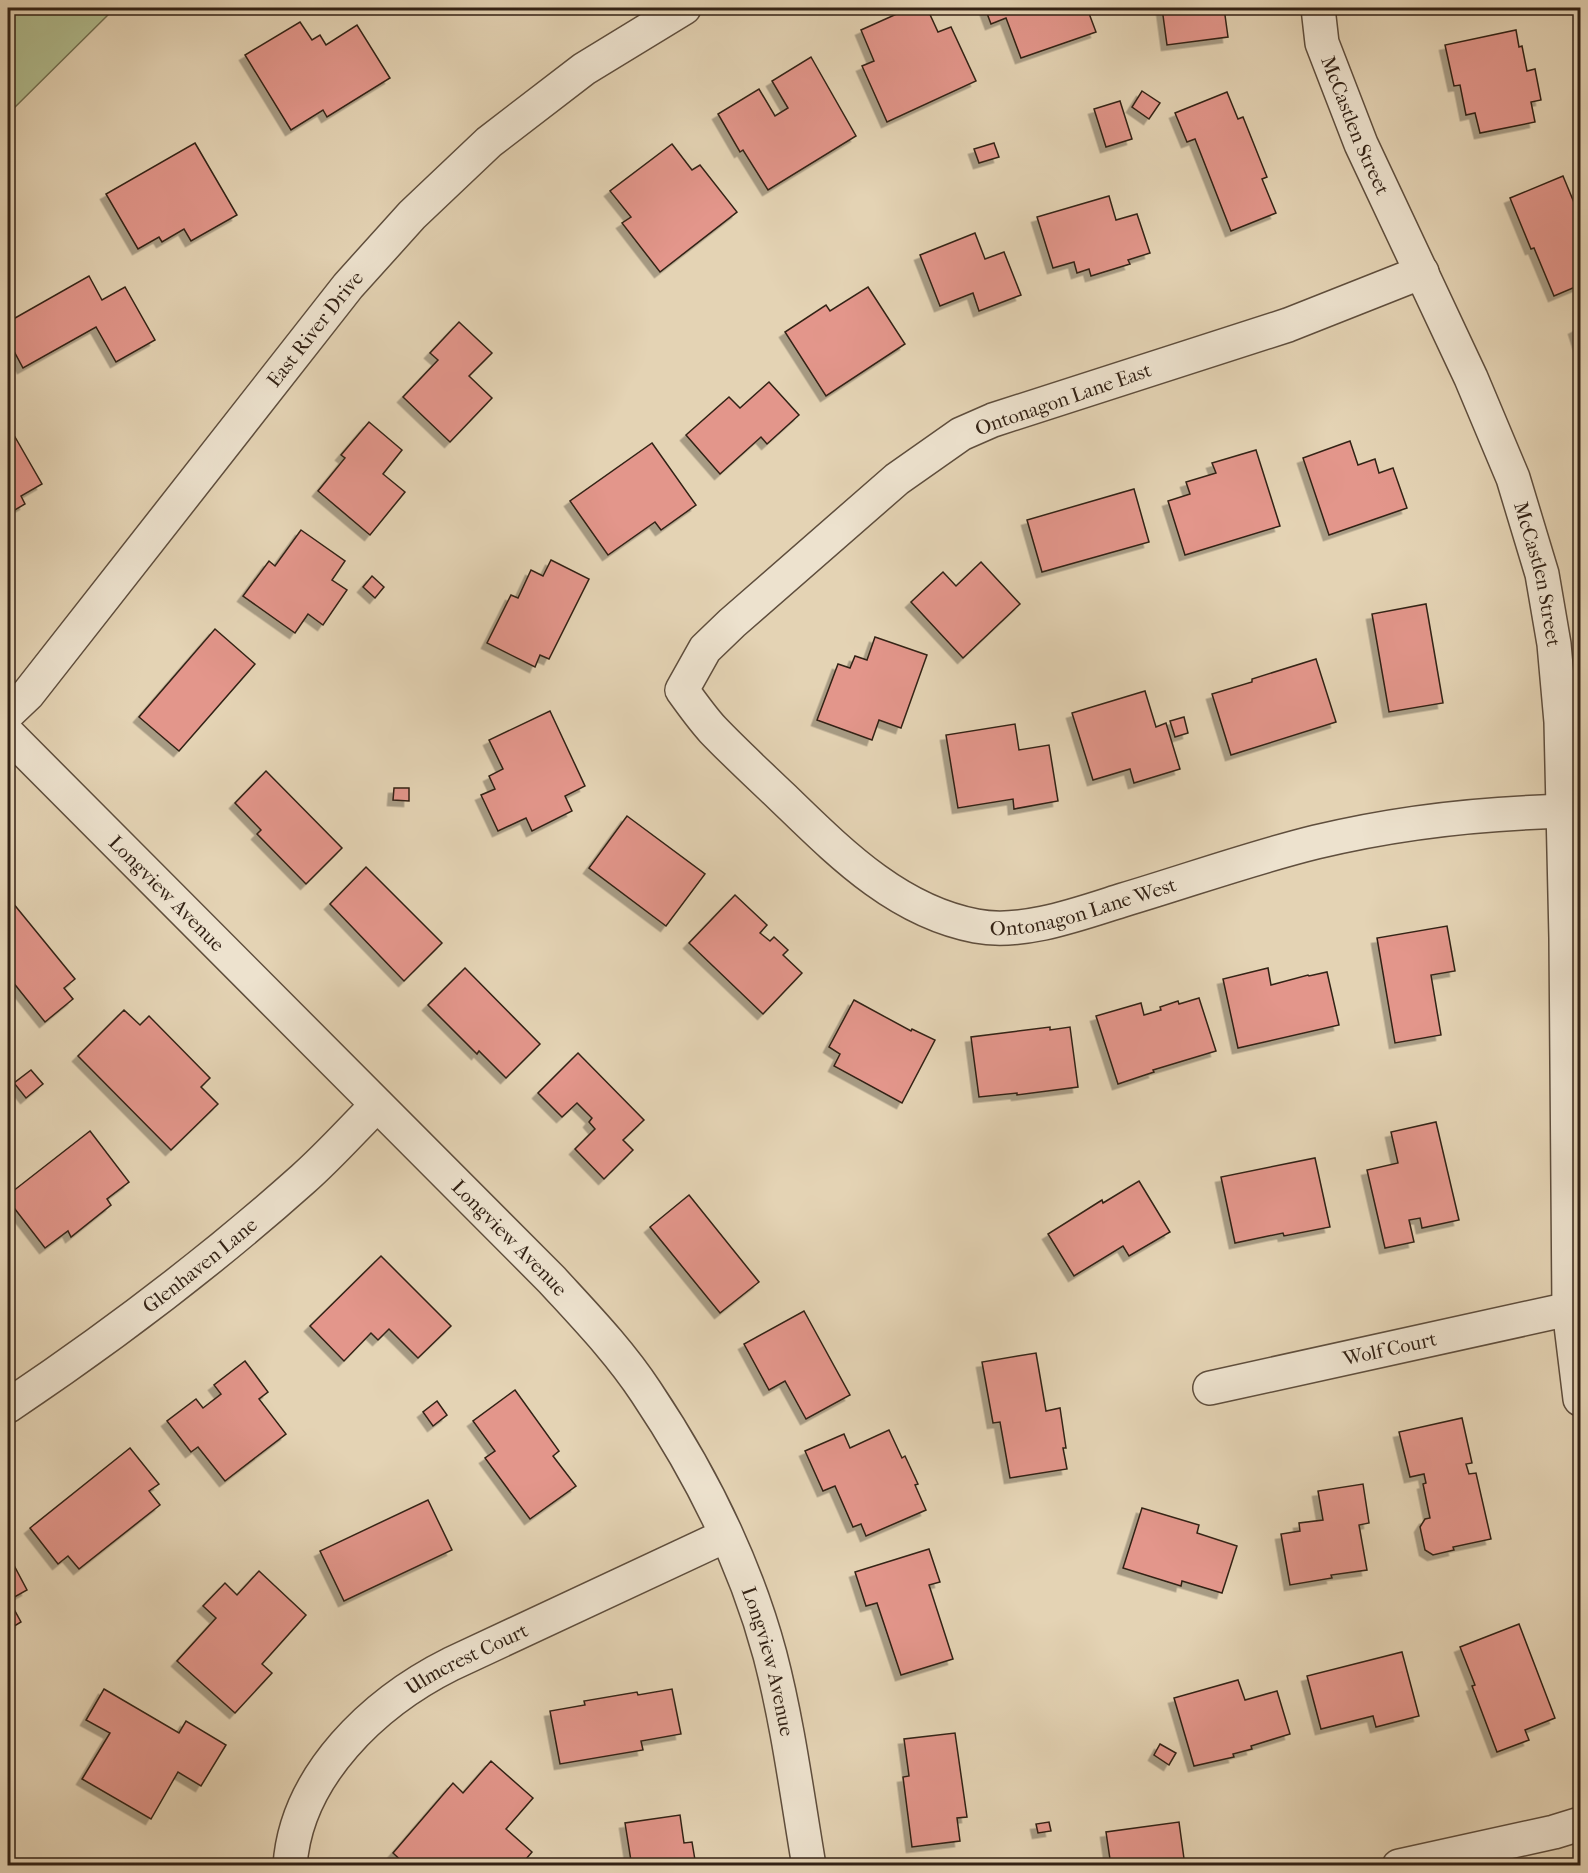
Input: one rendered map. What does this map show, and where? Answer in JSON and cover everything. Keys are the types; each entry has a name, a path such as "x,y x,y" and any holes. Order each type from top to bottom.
{"street":[{"name":"East River Drive","path":"8,713 28,694 348,286 412,215 489,142 575,76 684,8"},
{"name":"McCastlen Street","path":"1318,8 1322,43 1361,144 1471,378 1513,478 1542,574 1554,644 1572,811 1569,1310 1581,1399"},
{"name":"Ontonagon Lane East","path":"682,690 705,649 732,623 897,479 961,435 993,420 1288,325 1422,272"},
{"name":"Ontonagon Lane West","path":"682,690 712,729 839,852 909,902 942,918 979,927 1009,927 1073,916 1315,843 1389,827 1469,816 1572,811"},
{"name":"Longview Avenue","path":"8,734 552,1280 598,1329 645,1390 689,1460 750,1593 769,1653 786,1726 809,1866"},
{"name":"Glenhaven Lane","path":"8,1406 81,1357 216,1253 304,1178 377,1105"},
{"name":"Wolf Court","path":"1210,1388 1569,1310"},
{"name":"Ulmcrest Court","path":"290,1866 298,1824 313,1788 333,1760 365,1724 394,1698 424,1677 725,1536"},
{"path":"1399,1866 1581,1824"}],"green space":[{"path":"8,8 115,8 8,114"}],"building":[{"path":"910,8 927,8 938,32 951,27 976,81 887,122 862,66 874,61 861,30"},
{"path":"985,8 1087,8 1096,32 1021,58 1006,18 991,24"},
{"path":"1162,8 1224,8 1228,37 1167,45"},
{"path":"300,22 312,40 320,35 326,45 357,25 390,78 327,117 323,110 291,130 245,55"},
{"path":"1516,30 1527,71 1535,69 1541,100 1531,102 1535,122 1480,133 1475,113 1466,115 1460,85 1454,86 1445,45"},
{"path":"811,57 856,136 768,190 743,150 740,152 718,114 759,89 775,116 788,108 772,81"},
{"path":"1142,91 1160,103 1149,119 1132,107"},
{"path":"1227,92 1238,119 1243,117 1267,177 1262,179 1276,213 1231,231 1195,139 1187,142 1175,113"},
{"path":"1120,101 1132,139 1106,147 1094,109"},
{"path":"195,143 237,215 191,241 184,229 162,242 159,237 138,249 106,194"},
{"path":"994,143 999,157 979,163 974,149"},
{"path":"672,144 692,170 700,165 737,212 660,272 622,223 631,217 610,191"},
{"path":"1563,176 1580,217 1580,285 1554,296 1510,198"},
{"path":"1109,196 1116,220 1137,214 1150,253 1128,260 1130,264 1091,276 1089,269 1077,273 1074,262 1053,268 1037,217"},
{"path":"975,233 985,259 1004,252 1021,295 979,311 973,293 940,306 920,255"},
{"path":"89,276 102,300 125,287 155,340 116,362 96,327 23,368 8,340 8,322"},
{"path":"868,287 905,344 826,396 785,332 826,305 830,311"},
{"path":"459,322 492,353 469,376 492,398 450,442 403,397 438,360 430,353"},
{"path":"1580,326 1580,348 1574,329"},
{"path":"769,382 799,415 767,444 761,437 720,474 686,435 729,397 740,408"},
{"path":"369,422 402,450 383,474 405,492 370,535 318,491 345,458 341,455"},
{"path":"11,430 42,484 21,496 25,504 8,514 8,432"},
{"path":"1350,441 1358,465 1375,459 1379,473 1393,468 1407,508 1329,535 1303,458"},
{"path":"652,443 696,505 661,530 655,522 608,555 570,501"},
{"path":"1256,450 1280,526 1185,555 1168,501 1190,494 1186,482 1216,473 1212,463"},
{"path":"1134,489 1149,542 1042,572 1027,520"},
{"path":"301,530 345,561 332,580 347,590 323,625 308,614 295,633 243,596 269,561 275,566"},
{"path":"551,560 589,579 549,659 540,655 535,667 487,643 511,595 518,598 531,570 543,576"},
{"path":"981,562 1020,604 963,658 911,602 943,572 956,586"},
{"path":"372,576 384,587 375,598 363,587"},
{"path":"1426,604 1443,703 1389,712 1372,614"},
{"path":"215,629 255,664 179,751 139,717"},
{"path":"875,637 927,655 901,728 879,720 872,740 817,720 838,664 850,668 855,656 867,660"},
{"path":"1316,659 1336,722 1231,755 1212,694"},
{"path":"1145,691 1156,727 1166,723 1180,769 1134,783 1130,769 1093,780 1072,713"},
{"path":"550,711 585,786 565,796 572,811 532,831 526,818 498,831 481,795 495,789 489,776 503,769 489,740"},
{"path":"1184,717 1188,733 1175,737 1170,721"},
{"path":"1015,724 1019,750 1049,745 1058,801 1014,809 1013,799 958,808 946,735"},
{"path":"266,771 342,848 306,884 257,834 261,830 235,803"},
{"path":"394,788 409,788 409,801 393,800"},
{"path":"627,816 705,874 666,926 589,868"},
{"path":"366,867 442,943 404,981 330,904"},
{"path":"735,895 767,925 760,933 770,941 774,937 788,950 783,955 802,973 763,1014 689,943"},
{"path":"8,897 75,979 64,988 73,999 45,1022 8,976"},
{"path":"1447,926 1455,971 1431,975 1441,1035 1395,1043 1377,938"},
{"path":"465,968 540,1044 506,1078 479,1051 477,1054 428,1005"},
{"path":"1268,968 1271,985 1327,972 1339,1025 1238,1048 1223,979"},
{"path":"1199,998 1216,1051 1153,1070 1154,1072 1118,1084 1096,1016 1141,1003 1144,1015 1161,1010 1160,1007 1178,1001 1179,1004"},
{"path":"854,1000 911,1031 912,1029 935,1040 902,1103 834,1066 840,1054 829,1047"},
{"path":"124,1010 140,1025 149,1016 210,1078 201,1087 218,1104 171,1150 78,1056"},
{"path":"1050,1027 1050,1030 1070,1027 1078,1087 1017,1095 1017,1093 979,1097 971,1037"},
{"path":"578,1053 644,1120 623,1140 633,1150 604,1179 575,1149 595,1129 589,1122 592,1118 577,1103 562,1117 538,1093"},
{"path":"31,1070 43,1084 26,1098 14,1083"},
{"path":"1436,1122 1459,1220 1422,1228 1420,1218 1409,1220 1414,1242 1385,1248 1367,1170 1398,1163 1391,1132"},
{"path":"90,1131 129,1182 107,1199 111,1205 71,1237 68,1231 45,1248 8,1200 8,1195"},
{"path":"1315,1158 1330,1227 1284,1236 1283,1233 1235,1243 1221,1177"},
{"path":"1139,1181 1170,1232 1129,1256 1123,1246 1074,1276 1048,1234 1102,1200 1103,1203"},
{"path":"689,1195 759,1282 720,1313 650,1227"},
{"path":"381,1256 451,1326 418,1358 389,1329 378,1340 371,1333 344,1361 310,1326"},
{"path":"804,1311 850,1395 806,1419 785,1381 769,1390 744,1344"},
{"path":"1036,1353 1046,1411 1060,1408 1067,1469 1010,1478 1000,1422 993,1423 982,1362"},
{"path":"245,1361 268,1392 259,1399 286,1434 225,1481 198,1447 191,1452 167,1421 196,1399 203,1408 221,1394 214,1385"},
{"path":"515,1390 559,1451 553,1456 576,1486 530,1519 485,1458 495,1451 473,1421"},
{"path":"437,1401 447,1415 433,1426 423,1412"},
{"path":"1462,1418 1472,1463 1466,1464 1469,1474 1476,1473 1491,1539 1453,1547 1454,1550 1433,1555 1425,1550 1420,1527 1425,1519 1430,1518 1423,1484 1426,1483 1424,1474 1410,1477 1399,1432"},
{"path":"889,1430 918,1484 915,1485 926,1510 866,1536 861,1524 853,1527 835,1486 823,1491 805,1451 844,1434 850,1448"},
{"path":"130,1448 159,1484 149,1491 160,1505 79,1569 68,1556 58,1564 30,1528"},
{"path":"1363,1484 1369,1523 1359,1525 1367,1570 1331,1575 1332,1578 1290,1585 1281,1534 1300,1531 1299,1523 1323,1520 1318,1491"},
{"path":"428,1500 452,1550 344,1601 320,1551"},
{"path":"1142,1508 1199,1525 1197,1533 1237,1546 1222,1593 1182,1581 1181,1586 1123,1568"},
{"path":"929,1549 940,1582 929,1585 953,1659 901,1675 877,1603 866,1606 855,1572"},
{"path":"8,1554 27,1590 9,1600 21,1622 8,1630"},
{"path":"259,1571 306,1615 262,1664 272,1673 235,1713 177,1661 216,1618 203,1606 225,1583 237,1595"},
{"path":"1519,1624 1555,1718 1525,1730 1529,1740 1497,1752 1460,1647"},
{"path":"1402,1652 1419,1716 1376,1727 1373,1716 1321,1729 1307,1676"},
{"path":"1238,1680 1245,1700 1277,1691 1290,1734 1251,1746 1252,1749 1233,1754 1234,1757 1194,1766 1174,1698"},
{"path":"104,1689 179,1733 186,1721 226,1745 201,1786 178,1772 151,1819 82,1779 110,1733 86,1720"},
{"path":"672,1689 681,1734 641,1741 643,1750 560,1764 550,1711 585,1705 584,1701"},
{"path":"955,1733 967,1817 957,1818 960,1841 912,1847 903,1777 909,1776 904,1739"},
{"path":"1160,1744 1176,1753 1169,1765 1154,1755"},
{"path":"491,1761 533,1798 506,1829 532,1852 520,1866 505,1866 502,1863 500,1866 407,1866 393,1853 453,1783 463,1793"},
{"path":"680,1815 684,1843 692,1842 696,1866 611,1866 631,1861 625,1823"},
{"path":"1049,1822 1051,1831 1038,1833 1036,1824"},
{"path":"1179,1822 1185,1866 1111,1866 1106,1832"}]}
